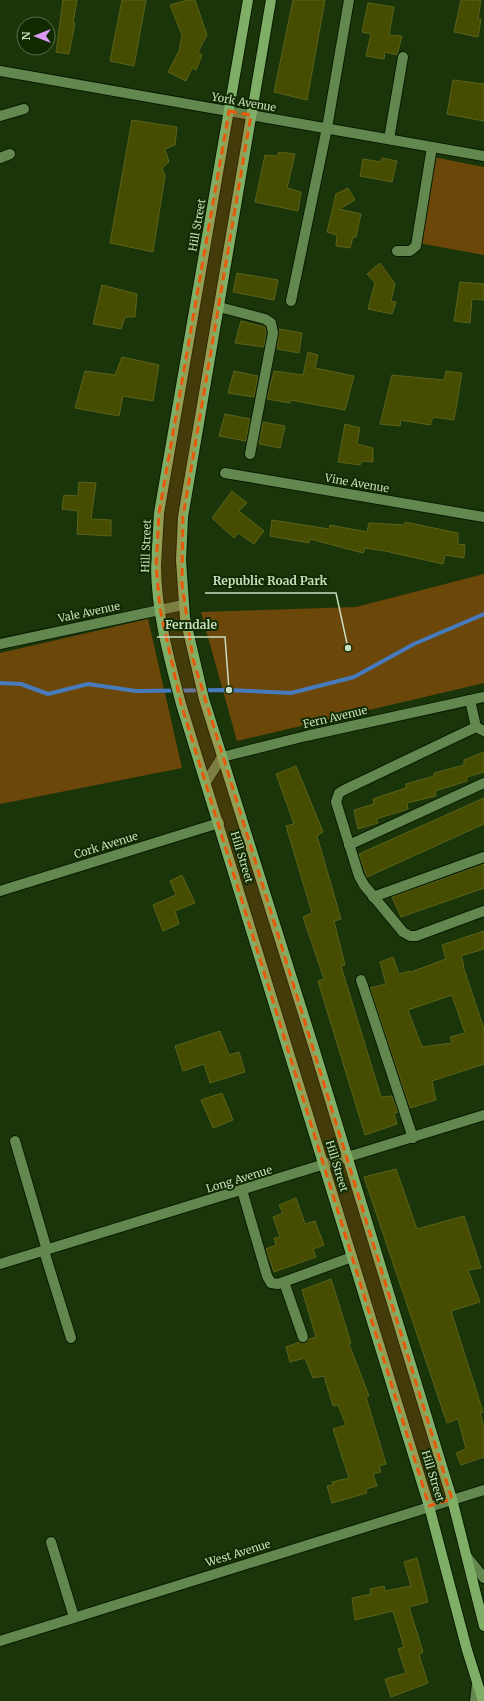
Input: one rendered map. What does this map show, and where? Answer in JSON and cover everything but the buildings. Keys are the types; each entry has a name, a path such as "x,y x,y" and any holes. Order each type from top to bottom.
{"main road":[{"name":"Hill Street","path":"248,0 159,513 156,566 160,609 170,665 181,704 429,1506 477,1684 483,1701"},
{"name":"Hill Street","path":"271,0 183,516 181,543 183,605 193,659 204,699 452,1499 484,1626"}],"street":[{"path":"291,301 327,128 348,0"},
{"path":"389,139 403,57"},
{"name":"York Avenue","path":"0,71 484,156"},
{"path":"0,116 24,109"},
{"path":"396,251 410,251 416,246 432,147"},
{"path":"0,158 10,154"},
{"path":"219,307 265,319 272,323 273,333 250,454"},
{"name":"Vine Avenue","path":"225,473 484,516"},
{"name":"Vale Avenue","path":"0,644 183,605"},
{"name":"Fern Avenue","path":"222,757 484,697"},
{"path":"470,700 480,729 339,793 336,802 359,876 373,897 403,932 410,936 416,936 484,911"},
{"path":"206,782 222,757"},
{"path":"349,845 484,783"},
{"name":"Cork Avenue","path":"0,890 219,823"},
{"path":"373,897 484,857"},
{"path":"362,980 413,1138"},
{"name":"Long Avenue","path":"0,1264 484,1115"},
{"path":"15,1142 71,1338"},
{"path":"242,1190 267,1276 272,1283 278,1284 352,1257"},
{"path":"284,1282 303,1337"},
{"name":"West Avenue","path":"0,1641 484,1490"},
{"path":"51,1542 74,1617"},
{"path":"467,1557 484,1578"},
{"path":"475,1701 477,1684"}],"highlighted area":[{"path":"229,111 251,115 183,517 182,584 193,659 452,1499 429,1506 181,704 160,609 156,566 159,513"}],"shaded area":[{"path":"433,157 484,167 484,255 418,243"},
{"path":"484,574 484,683 237,741 201,612 356,607"},
{"path":"148,619 182,768 0,804 0,653"}],"waterway":[{"path":"0,683 21,684 48,694 88,684 136,691 229,690 291,693 354,677 414,644 484,614"}],"place":[{"name":"Republic Road Park","path":"348,648"},
{"name":"Ferndale","path":"229,690"}]}
